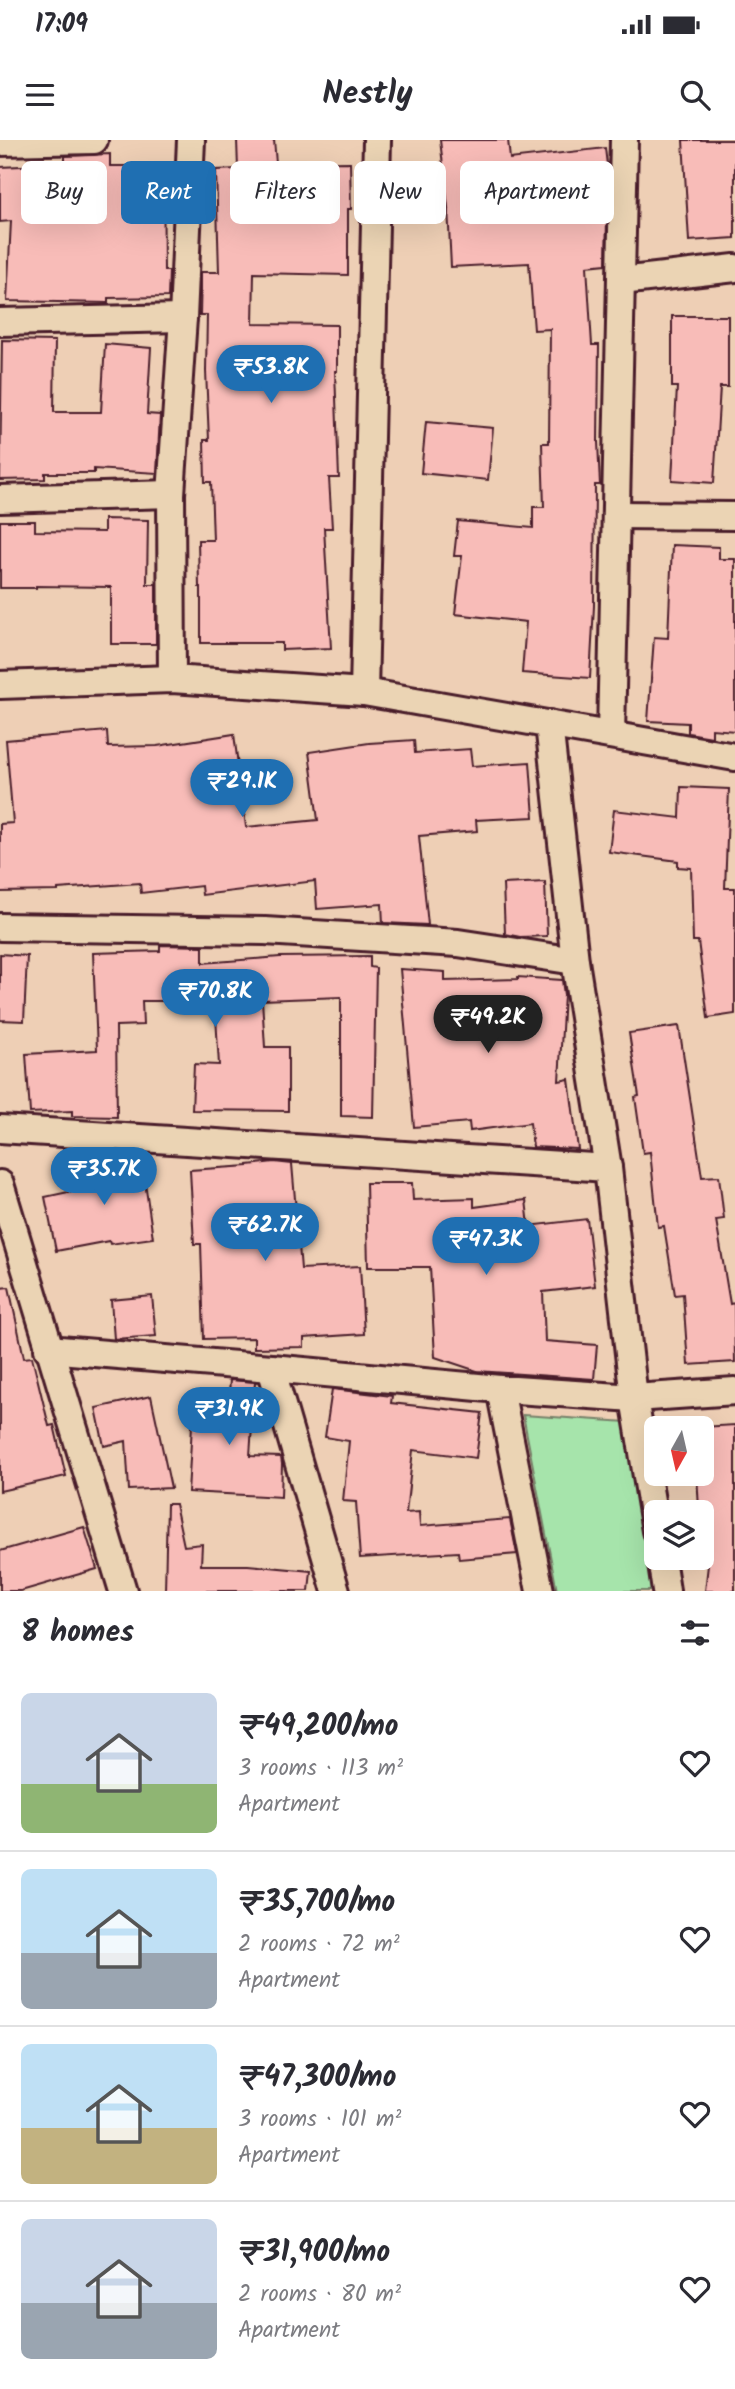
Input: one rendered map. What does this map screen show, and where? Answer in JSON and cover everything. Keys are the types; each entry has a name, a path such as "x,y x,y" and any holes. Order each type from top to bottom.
{"street":[{"path":"0,142 93,140"},
{"path":"172,679 171,494 191,140"},
{"path":"365,692 377,140"},
{"path":"611,735 624,140"},
{"path":"621,281 735,268"},
{"path":"0,322 183,318"},
{"path":"0,499 171,494"},
{"path":"616,515 735,516"},
{"path":"0,685 172,679 365,692 735,757"},
{"path":"549,724 575,961 608,1168 634,1398 651,1500"},
{"path":"0,927 265,931 458,943 575,961"},
{"path":"0,1129 608,1168"},
{"path":"0,1184 123,1591"},
{"path":"48,1349 500,1389 634,1398 735,1391"},
{"path":"271,1368 336,1591"},
{"path":"500,1389 540,1591"},
{"path":"663,1570 666,1591"}],"green space":[{"path":"523,1415 627,1422 644,1525 644,1570 652,1570 655,1591 557,1591"}],"building":[{"path":"237,140 274,140 276,161 238,161"},
{"path":"440,140 508,140 510,159 605,148 606,161 460,161 460,224 607,224 606,264 587,266 592,345 599,345 600,485 595,485 594,606 590,678 522,673 526,622 455,614 462,556 454,556 458,521 533,528 533,507 544,507 542,443 549,443 550,329 534,330 529,263 451,267 446,161 443,161"},
{"path":"683,140 735,140 735,238 689,241"},
{"path":"110,154 110,166 121,166 121,224 164,224 164,271 169,271 168,297 108,298 108,303 7,301 11,221 0,222 0,167 21,166 21,224 107,224 107,161 65,161 65,156"},
{"path":"340,162 350,162 348,275 254,273 253,324 337,325 335,371 339,478 329,478 332,528 324,528 331,648 282,650 282,643 201,643 198,540 213,540 211,482 205,482 204,440 209,440 207,315 200,315 201,272 219,272 216,170 230,169 230,224 340,224"},
{"path":"672,316 728,316 728,387 720,387 714,483 672,480 677,387 672,387"},
{"path":"2,340 55,341 54,412 101,412 105,344 151,348 147,414 160,415 157,473 94,469 94,473 45,473 45,479 0,480"},
{"path":"426,422 493,428 488,480 421,473"},
{"path":"104,519 148,520 147,584 156,584 156,644 111,644 111,587 0,588 0,521 35,521 35,531 104,532"},
{"path":"672,545 719,547 719,559 735,559 735,731 712,729 712,737 688,733 688,723 648,721 654,637 668,638"},
{"path":"107,731 108,747 157,746 234,734 246,827 318,820 309,752 369,743 414,740 415,753 470,749 472,766 530,762 534,817 476,820 477,831 419,836 428,925 383,923 382,904 317,909 315,881 202,895 201,886 141,893 140,883 58,891 0,892 0,824 13,823 6,740"},
{"path":"681,787 729,789 725,888 735,888 735,1014 708,1018 698,941 693,941 691,868 678,867 678,861 609,852 614,810 680,818"},
{"path":"545,882 547,936 520,937 505,934 503,884"},
{"path":"160,945 203,946 203,963 280,957 370,956 370,967 376,968 373,1117 341,1116 341,997 262,1000 265,1047 288,1047 288,1111 192,1110 194,1064 219,1065 215,1001 142,1001 143,1025 116,1026 117,1117 72,1116 72,1111 30,1113 26,1054 97,1050 93,953 160,951"},
{"path":"0,954 27,956 24,1021 0,1020"},
{"path":"400,969 445,972 445,981 518,977 562,980 564,995 559,1081 569,1079 578,1149 533,1147 530,1123 470,1131 469,1122 414,1127"},
{"path":"679,1026 702,1177 719,1176 724,1219 716,1220 730,1304 734,1303 735,1362 688,1365 683,1294 675,1295 664,1226 658,1227 650,1152 643,1153 635,1097 639,1096 629,1033"},
{"path":"117,1152 141,1154 153,1238 110,1244 109,1241 56,1251 45,1197 101,1185 97,1155"},
{"path":"274,1162 292,1164 301,1269 360,1266 364,1334 304,1338 304,1347 254,1348 254,1338 204,1339 201,1244 194,1244 190,1170"},
{"path":"366,1183 412,1183 413,1200 474,1198 474,1207 526,1200 529,1226 587,1219 595,1286 543,1292 545,1341 597,1345 594,1379 477,1371 435,1357 430,1267 368,1267"},
{"path":"9,1287 24,1358 32,1357 49,1426 54,1425 66,1476 0,1491 0,1288"},
{"path":"152,1296 156,1336 114,1339 111,1300"},
{"path":"230,1380 255,1382 250,1456 281,1457 281,1497 188,1492 194,1392 229,1394"},
{"path":"332,1389 392,1396 391,1403 482,1413 476,1458 413,1450 406,1513 419,1512 420,1526 510,1519 517,1554 459,1559 458,1552 360,1558 356,1502 343,1501 349,1441 325,1437"},
{"path":"151,1396 171,1488 129,1490 126,1441 104,1446 96,1408"},
{"path":"735,1425 735,1591 705,1591 707,1570 714,1570 714,1500 698,1500 698,1486 714,1486 714,1426"},
{"path":"167,1504 175,1504 184,1546 202,1544 201,1565 248,1565 311,1571 309,1591 165,1591"},
{"path":"84,1527 97,1569 21,1591 0,1591 0,1551"}]}
